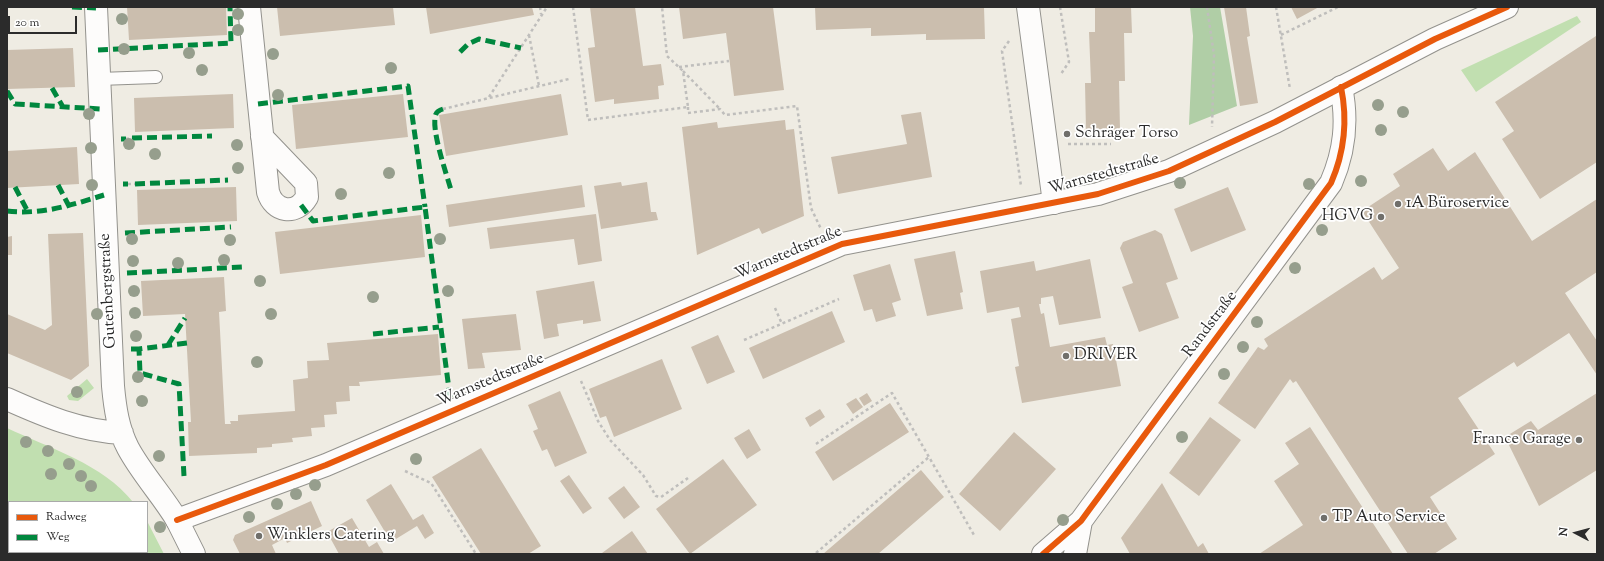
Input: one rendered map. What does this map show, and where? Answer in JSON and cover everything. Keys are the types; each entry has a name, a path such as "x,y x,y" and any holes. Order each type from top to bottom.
{"street":[{"name":"Gutenbergstraße","path":"96,7 113,386 116,412 122,433 129,449 140,467 164,499 177,520 194,554"},
{"path":"250,7 262,137"},
{"name":"Warnstedtstraße","path":"177,520 326,465 573,360 829,248 857,240 1054,204 1133,183 1169,171 1294,112 1435,39 1506,7"},
{"name":"Warnstedtstraße","path":"1028,11 1054,204"},
{"name":"Randstraße","path":"1043,554 1081,521 1184,384 1331,182 1338,168 1345,138 1345,115 1341,87"},
{"path":"7,399 72,426 97,431 122,433"},
{"name":"Randstraße","path":"1075,554 1081,521"}],"lane":[{"path":"99,79 156,77"}],"path":[{"path":"540,7 542,16"},
{"path":"489,98 547,7"},
{"path":"573,7 588,120 688,108"},
{"path":"662,7 667,56 725,115 797,106 811,208 829,248"},
{"path":"1207,7 1214,55 1212,127 1217,149"},
{"path":"1276,7 1294,112"},
{"path":"1281,34 1338,7"},
{"path":"1025,209 1002,51 1028,11"},
{"path":"529,35 539,86"},
{"path":"678,67 729,61"},
{"path":"682,71 688,113 720,110"},
{"path":"443,109 569,79"},
{"path":"126,138 132,138"},
{"path":"1045,145 1112,144"},
{"path":"128,184 135,184"},
{"path":"744,340 839,299"},
{"path":"775,308 782,324"},
{"path":"573,360 598,421 622,454 643,475 656,496 661,497 688,478"},
{"path":"816,444 892,393 974,535"},
{"path":"816,553 929,457"},
{"path":"405,471 431,483 476,554"}],"green space":[{"path":"1190,7 1220,7 1237,106 1189,125 1193,36"},
{"path":"1577,16 1581,22 1476,92 1461,70"},
{"path":"87,379 94,388 78,401 69,400 67,396"},
{"path":"7,428 91,467 107,477 132,501 8,501 8,553 148,553 148,523 164,554 7,554"}],"building":[{"path":"127,7 226,7 227,35 129,40"},
{"path":"277,7 393,7 395,25 280,36"},
{"path":"426,7 532,7 534,15 430,34"},
{"path":"590,7 635,7 643,66 661,64 664,85 658,86 659,99 614,104 614,99 595,102 588,48 595,47"},
{"path":"679,7 773,7 784,90 734,96 726,33 683,39"},
{"path":"815,7 984,7 985,39 926,40 926,34 871,36 871,28 816,30"},
{"path":"1095,7 1131,7 1132,33 1124,33 1125,81 1119,81 1120,130 1086,131 1085,83 1091,83 1089,32 1095,32"},
{"path":"1224,7 1246,7 1250,36 1247,37 1258,103 1240,106"},
{"path":"1291,7 1319,7 1297,19"},
{"path":"1596,36 1597,162 1540,199 1502,139 1514,131 1495,102"},
{"path":"73,48 75,87 7,89 7,50"},
{"path":"233,94 234,128 135,132 134,98"},
{"path":"403,94 408,137 296,149 292,105"},
{"path":"561,94 568,135 446,156 439,115"},
{"path":"921,112 932,177 838,194 831,157 907,144 901,115"},
{"path":"785,120 786,130 794,129 804,216 762,234 759,228 697,255 682,127 717,122 718,128"},
{"path":"77,147 79,184 7,188 7,151"},
{"path":"1433,148 1448,171 1475,152 1532,241 1597,199 1597,272 1565,293 1597,341 1597,375 1569,333 1517,367 1514,362 1458,398 1495,454 1430,497 1457,539 1434,554 1408,554 1296,381 1293,383 1290,379 1255,429 1218,403 1258,347 1264,350 1268,346 1264,339 1374,267 1382,280 1399,268 1362,211 1400,186 1393,174"},
{"path":"621,182 622,186 647,182 651,212 656,212 658,220 601,229 594,186"},
{"path":"582,185 585,207 449,227 446,205"},
{"path":"236,187 237,221 138,225 137,190"},
{"path":"1228,187 1246,230 1191,252 1174,209"},
{"path":"596,214 602,261 578,265 574,239 490,249 487,228"},
{"path":"421,215 425,257 280,274 275,232"},
{"path":"1155,230 1162,234 1178,279 1166,283 1179,318 1139,332 1122,287 1133,283 1120,248 1123,242"},
{"path":"83,233 89,366 71,380 7,353 7,314 45,330 52,325 48,234"},
{"path":"12,236 12,255 7,255 7,237"},
{"path":"955,251 963,292 960,293 963,309 927,316 914,259"},
{"path":"1090,259 1101,318 1059,325 1053,296 1041,298 1041,304 1039,304 1041,314 1044,313 1050,347 1105,337 1107,345 1113,344 1121,386 1022,403 1015,367 1019,366 1011,319 1021,317 1019,307 987,313 980,271 1034,261 1036,271"},
{"path":"890,264 901,300 892,303 896,316 876,322 872,309 864,311 853,275"},
{"path":"224,277 226,311 219,312 225,424 231,424 230,421 238,421 238,415 295,411 293,380 308,378 307,361 329,360 327,343 438,334 441,375 359,382 360,386 349,386 350,401 336,402 337,414 324,415 325,427 311,428 312,436 292,438 293,442 272,444 272,447 257,448 257,453 189,456 188,422 191,422 185,314 143,316 141,281"},
{"path":"594,281 601,321 583,324 583,320 557,324 559,336 544,339 536,291"},
{"path":"832,311 845,342 763,379 749,348"},
{"path":"516,314 521,350 482,353 485,368 468,369 462,319"},
{"path":"718,335 735,372 707,384 691,347"},
{"path":"662,359 682,409 614,437 606,416 600,418 589,389"},
{"path":"560,391 587,453 555,467 547,449 542,451 533,431 538,429 528,405"},
{"path":"867,393 872,401 864,406 859,398"},
{"path":"1597,393 1597,470 1539,506 1505,437 1531,421 1538,430"},
{"path":"856,398 863,407 853,414 846,404"},
{"path":"890,403 909,432 833,481 815,452"},
{"path":"820,409 825,417 810,427 805,418"},
{"path":"1210,417 1241,440 1199,496 1169,473"},
{"path":"1310,427 1393,554 1259,554 1303,525 1274,481 1299,464 1285,443"},
{"path":"749,429 761,450 747,459 734,438"},
{"path":"1014,432 1056,469 1000,531 959,494"},
{"path":"481,448 541,546 528,554 481,554 432,477"},
{"path":"723,459 757,505 690,554 656,509"},
{"path":"921,470 944,497 878,554 823,554"},
{"path":"569,475 592,508 583,514 560,481"},
{"path":"1162,483 1198,547 1203,543 1209,554 1130,554 1121,538"},
{"path":"391,484 413,520 423,514 434,533 425,539 417,526 391,542 366,500"},
{"path":"624,486 640,507 624,519 608,498"},
{"path":"311,501 322,526 287,543 285,538 272,545 276,554 240,554 233,540 235,535"},
{"path":"352,518 369,547 377,542 384,554 339,554 327,532"},
{"path":"632,531 648,554 602,553"}],"marked path":[{"path":"72,7 96,8"},
{"path":"98,50 231,43 230,7"},
{"path":"460,52 468,44 479,39 521,48"},
{"path":"258,104 408,86 425,207"},
{"path":"52,88 63,107"},
{"path":"7,91 15,104 101,109"},
{"path":"443,109 438,111 436,114 435,130 451,190"},
{"path":"132,138 212,136"},
{"path":"121,139 126,139"},
{"path":"135,184 228,180"},
{"path":"123,184 128,184"},
{"path":"58,185 69,206"},
{"path":"15,187 28,212"},
{"path":"7,211 32,212 45,210 68,206 104,195"},
{"path":"301,205 313,221 425,207 450,397"},
{"path":"125,233 231,227"},
{"path":"127,273 243,267"},
{"path":"168,345 185,318"},
{"path":"373,334 439,327"},
{"path":"184,476 179,384 140,373 139,349 187,343"},
{"path":"131,349 139,349"}],"cycle path":[{"path":"177,520 326,465 842,244 1098,194 1169,171 1275,122 1435,39 1507,7"},
{"path":"1043,554 1081,521 1331,183 1336,171 1344,136 1345,124 1341,87"}],"place":[{"name":"Schräger Torso","path":"1067,134"},
{"name":"1A Büroservice","path":"1398,204"},
{"name":"HGVG","path":"1381,217"},
{"name":"DRIVER","path":"1066,356"},
{"name":"France Garage","path":"1579,440"},
{"name":"TP Auto Service","path":"1324,518"},
{"name":"Winklers Catering","path":"259,536"}]}
